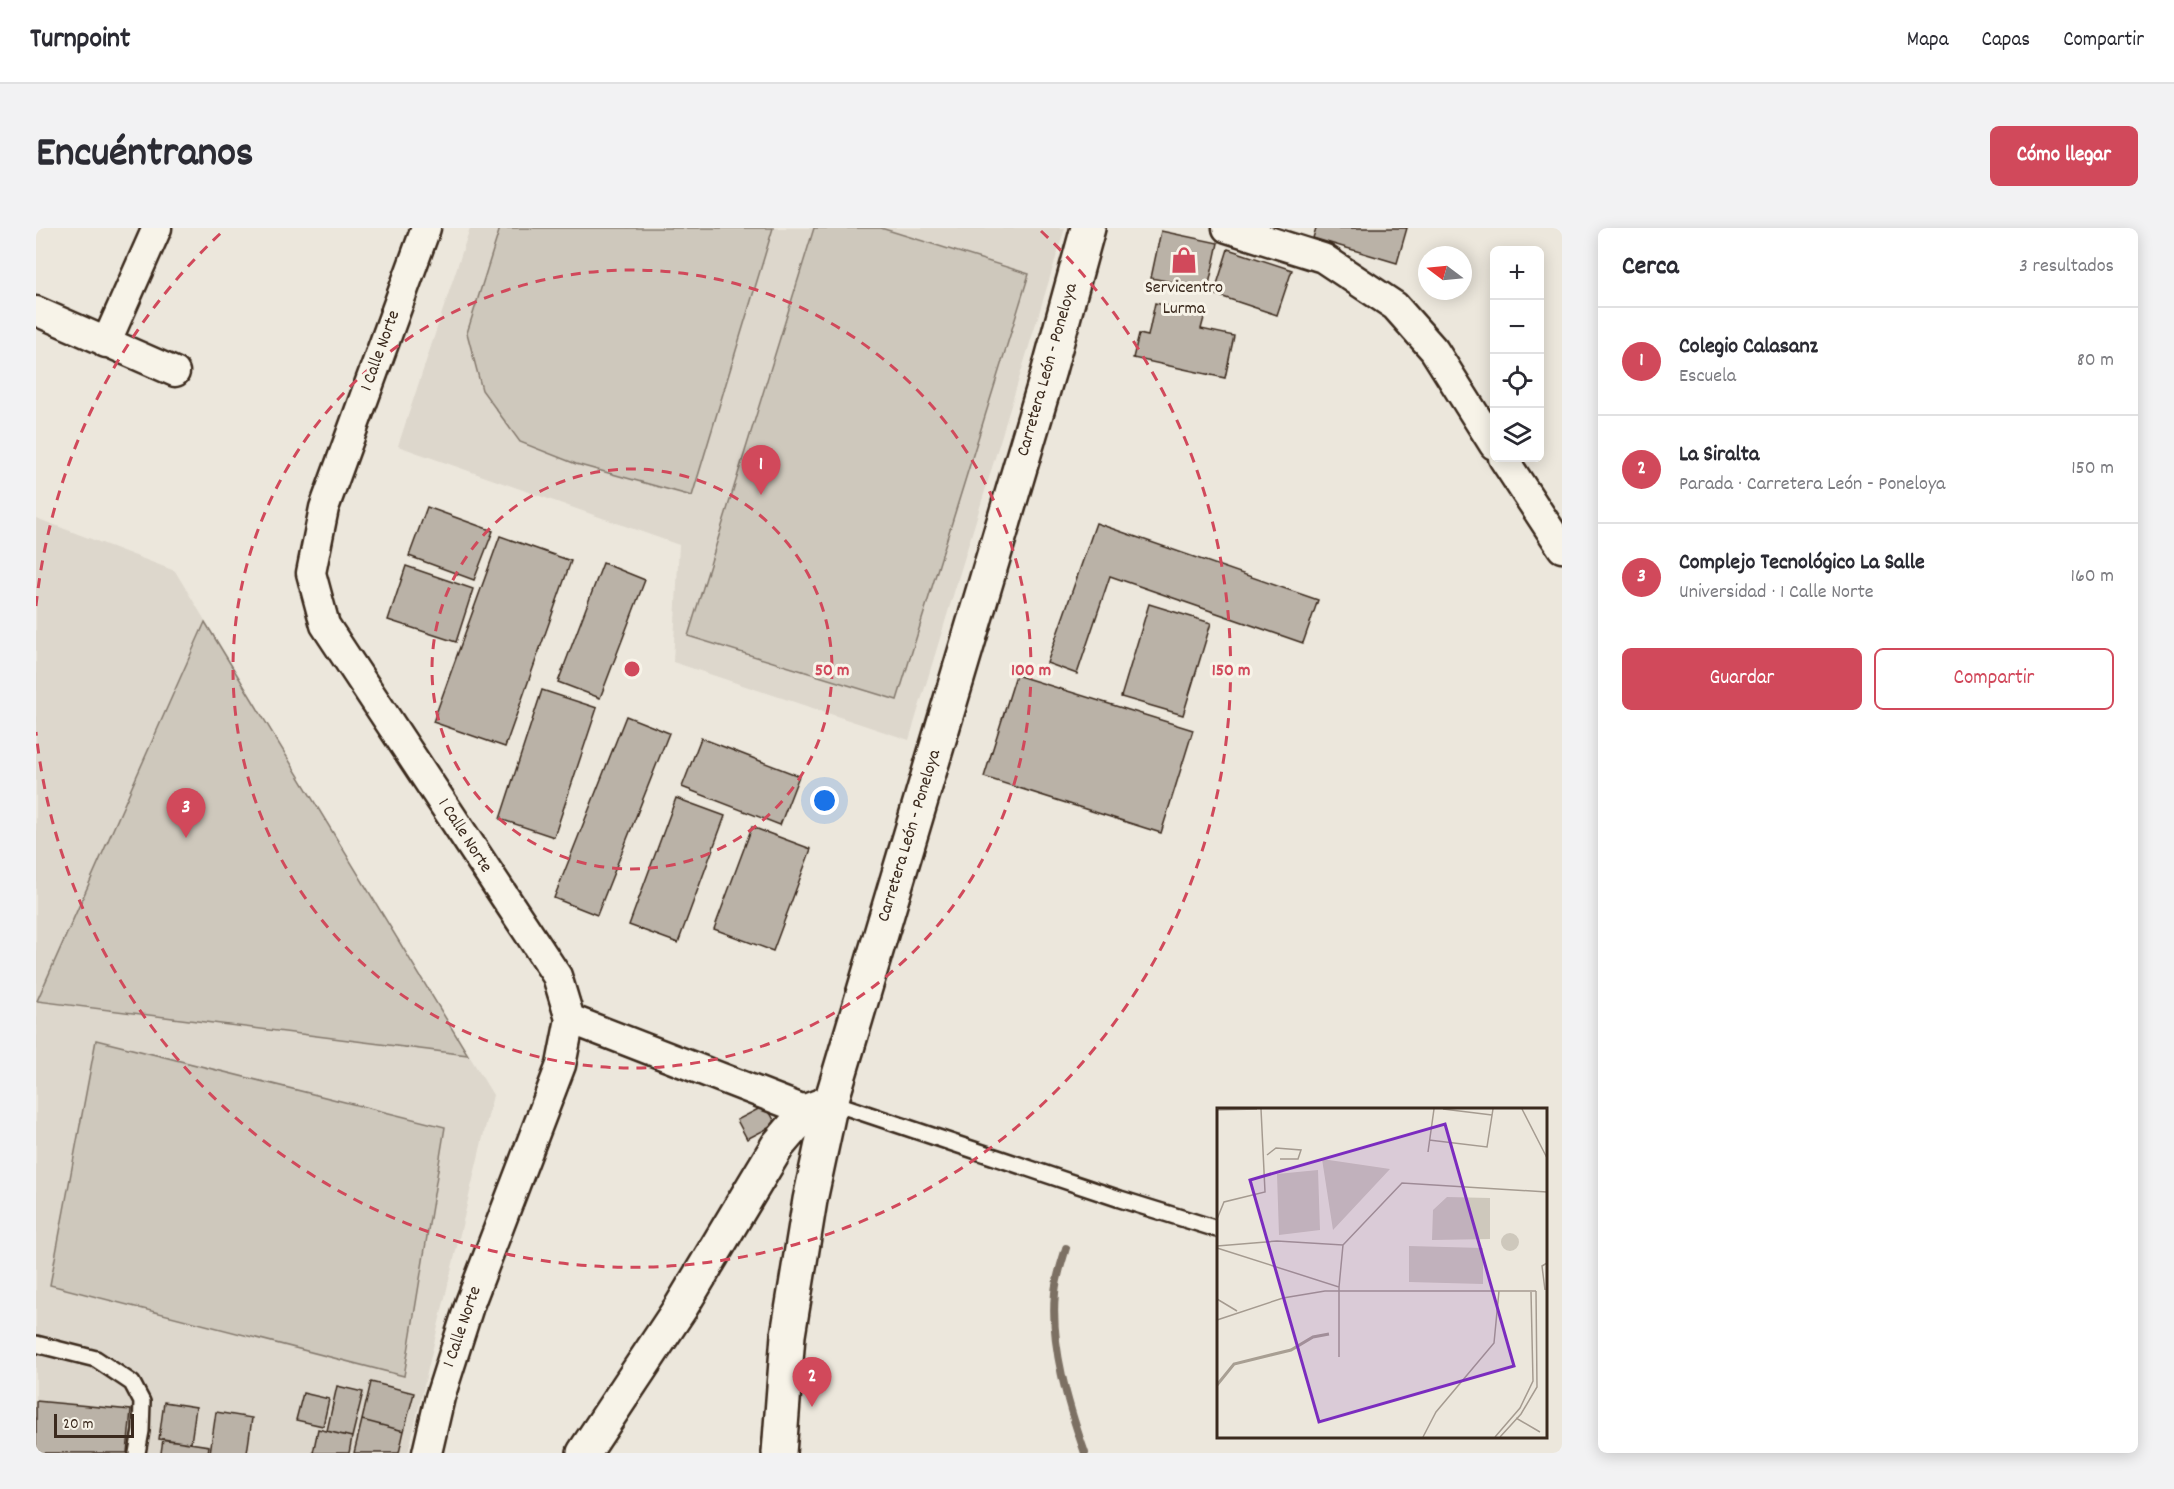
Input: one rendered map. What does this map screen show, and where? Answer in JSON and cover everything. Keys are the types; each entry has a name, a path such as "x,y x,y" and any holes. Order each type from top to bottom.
{"main road":[{"name":"Carretera León - Poneloya","path":"779,1453 788,1335 810,1200 819,1107 1049,370 1088,228"},
{"path":"584,1453 681,1307 778,1145 819,1107"}],"street":[{"path":"106,343 157,228"},
{"name":"1 Calle Norte","path":"426,228 324,508 310,573 326,625 557,976 570,1019 561,1065 470,1303 440,1397 427,1453"},
{"path":"1227,228 1323,258 1395,306 1434,350 1490,439"},
{"path":"36,311 175,372"},
{"path":"1506,462 1562,548"},
{"path":"570,1019 819,1107"}],"lane":[{"path":"819,1107 874,1118 1217,1229"},
{"path":"36,1344 96,1359 132,1383 142,1402 141,1431 137,1453"}],"shaded area":[{"path":"470,228 1065,228 909,740 673,662 679,545 398,446"},
{"path":"500,228 773,228 692,496 576,464 520,442 482,390 467,333"},
{"path":"814,228 881,228 1029,274 897,700 688,636"},
{"path":"36,518 175,571 493,1095 408,1453 36,1453"},
{"path":"205,622 468,1055 37,1001"},
{"path":"96,1040 445,1127 404,1376 50,1285"}],"building":[{"path":"1316,228 1407,228 1397,263 1313,238"},
{"name":"Servicentro Lurma","path":"1161,231 1218,243 1208,289 1151,278"},
{"path":"1228,249 1292,270 1277,315 1214,294"},
{"path":"1155,303 1205,314 1201,329 1234,336 1225,378 1133,358 1139,334 1148,336"},
{"path":"427,507 493,531 474,580 409,556"},
{"path":"1096,523 1318,600 1303,643 1110,576 1077,674 1047,663"},
{"path":"500,536 571,561 505,747 433,722"},
{"path":"603,563 645,580 600,698 558,682"},
{"path":"406,566 473,589 456,642 388,620"},
{"path":"1149,604 1211,623 1183,715 1121,697"},
{"path":"1016,675 1193,730 1161,833 984,777"},
{"path":"542,690 597,708 554,837 500,819"},
{"path":"626,716 669,733 597,915 554,898"},
{"path":"701,738 799,776 780,825 682,787"},
{"path":"676,798 725,816 678,943 629,925"},
{"path":"752,827 811,849 773,951 714,929"},
{"path":"766,1105 776,1124 747,1139 737,1120"},
{"path":"371,1382 414,1393 404,1431 362,1420"},
{"path":"337,1386 363,1392 352,1437 327,1431"},
{"path":"303,1393 329,1399 323,1426 296,1420"},
{"path":"36,1401 131,1410 127,1453 36,1453"},
{"path":"164,1402 196,1407 191,1443 159,1439"},
{"path":"216,1412 252,1418 247,1453 210,1453"},
{"path":"362,1420 404,1431 399,1453 354,1453"},
{"path":"318,1429 352,1437 349,1453 313,1453"},
{"path":"163,1439 209,1446 208,1453 161,1453"}],"waterway":[{"path":"1066,1248 1056,1287 1055,1333 1067,1395 1085,1453"}],"place":[{"name":"Servicentro Lurma","path":"1184,260"},
{"name":"Colegio Calasanz","path":"761,495"},
{"name":"Complejo Tecnológico La Salle","path":"186,838"},
{"name":"La Siralta","path":"812,1407"}]}
